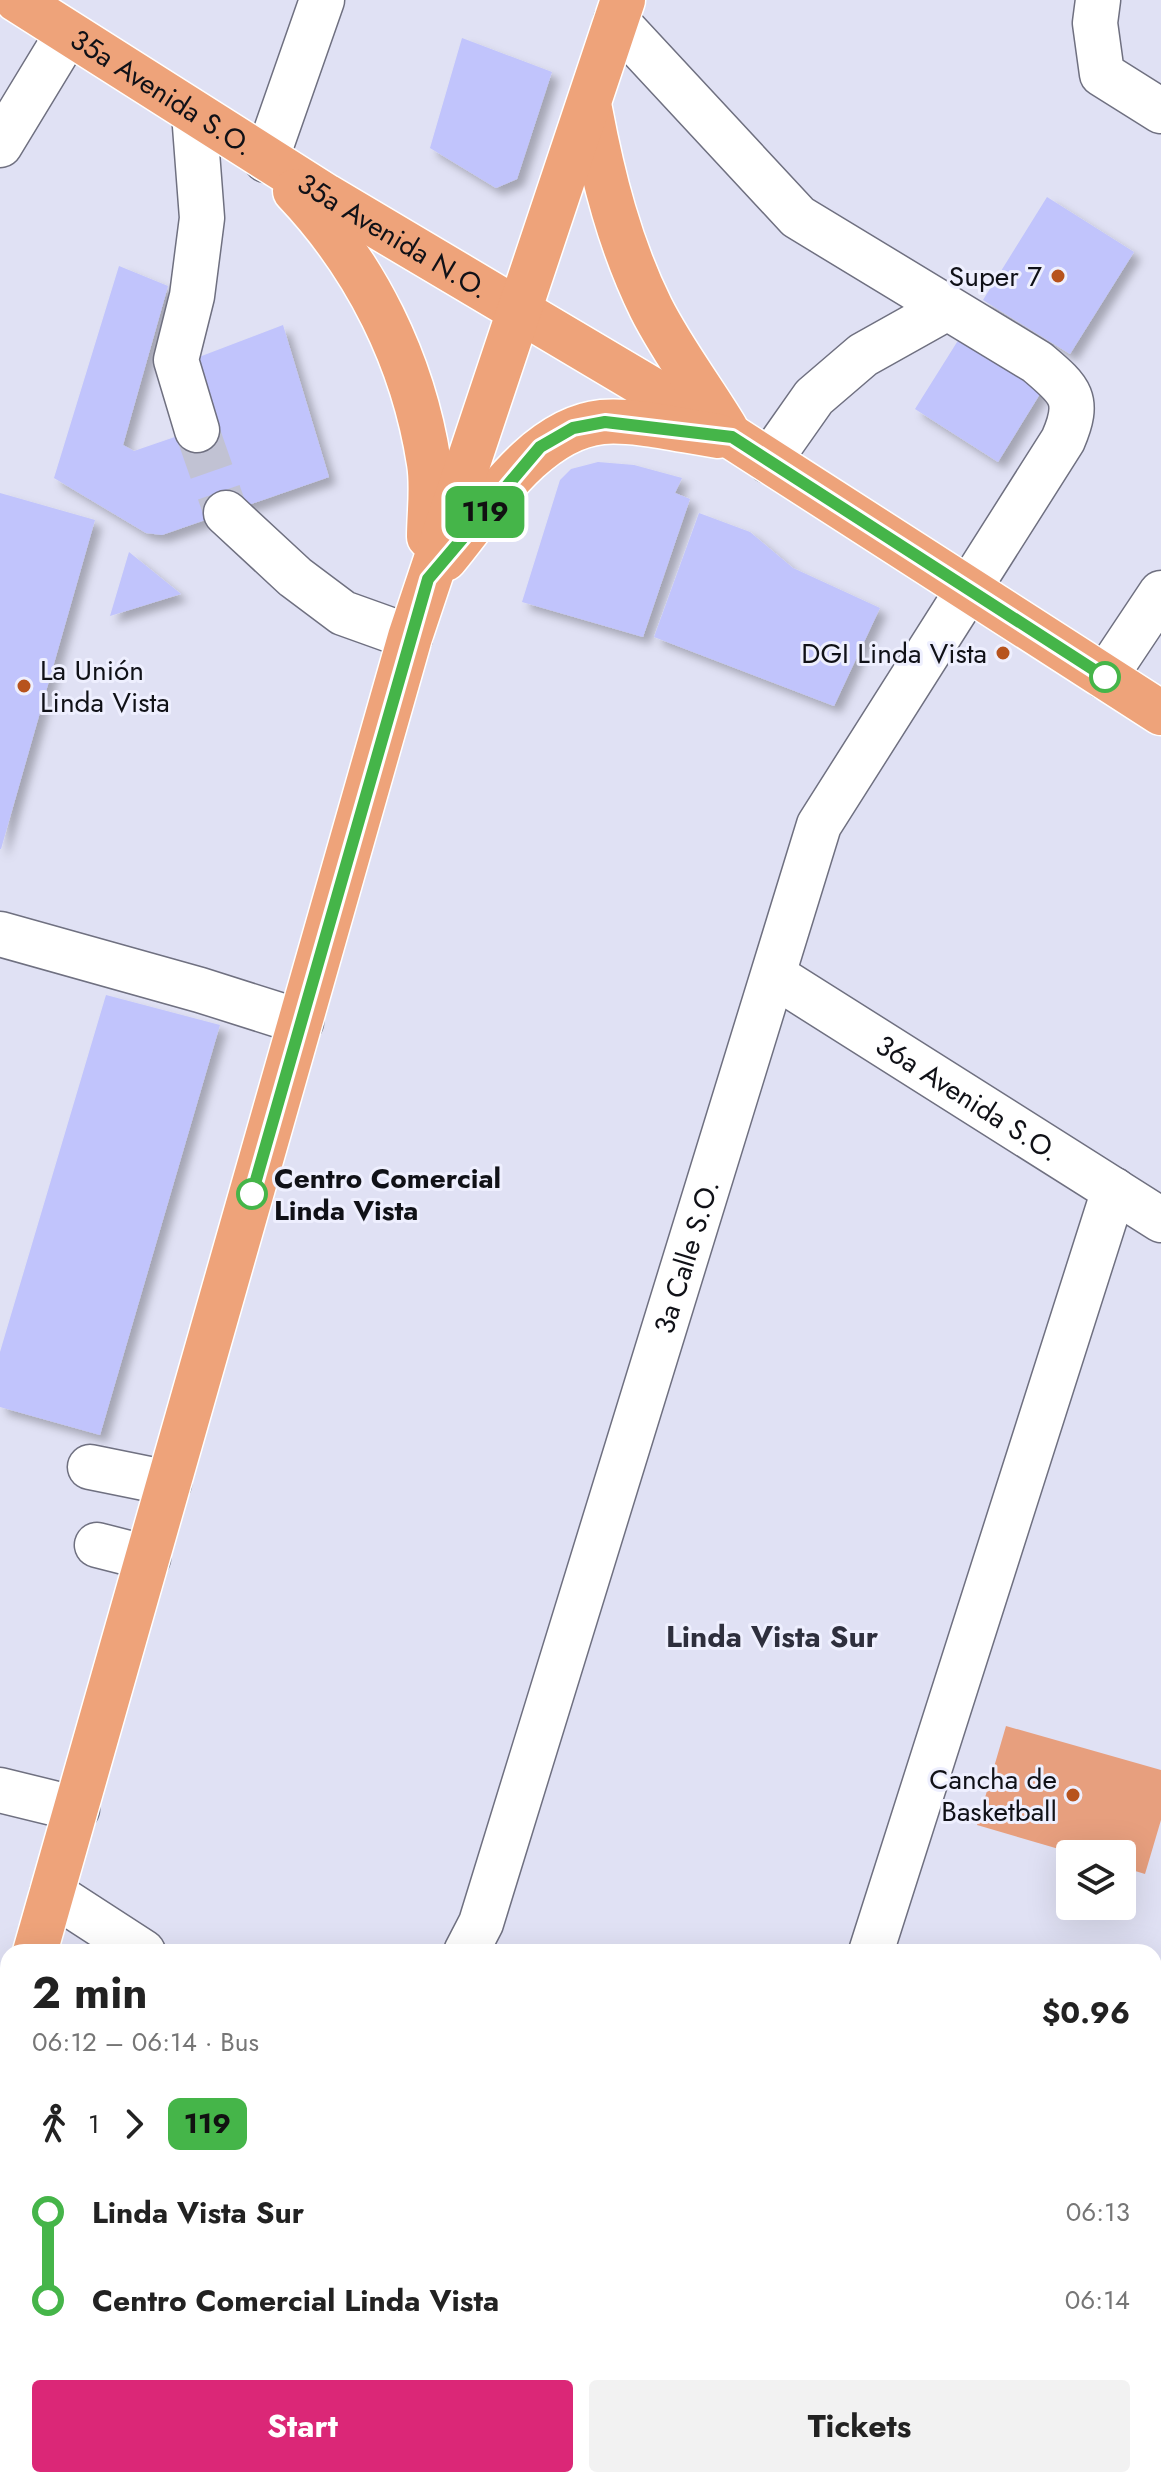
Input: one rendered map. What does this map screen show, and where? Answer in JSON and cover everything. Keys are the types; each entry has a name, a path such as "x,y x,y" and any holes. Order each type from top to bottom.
{"main road":[{"name":"35a Avenida S.O.","path":"17,0 266,160"},
{"path":"37,1944 410,637 619,11"},
{"path":"589,107 601,168 622,241 652,310 732,437"},
{"name":"35a Avenida N.O.","path":"266,160 521,309"},
{"path":"266,160 323,220 374,295 409,378 430,466 428,579"},
{"path":"521,309 732,437 1161,713"},
{"path":"428,579 540,447 573,428 605,422 732,437"}],"street":[{"path":"266,160 322,0"},
{"path":"1098,0 1095,23 1102,74 1161,111"},
{"path":"619,11 798,217 947,308 863,355 814,397 769,461"},
{"path":"0,145 68,33"},
{"path":"194,113 202,218 192,296 176,360 197,430"},
{"name":"3a Calle S.O.","path":"470,1944 481,1923 819,825 1063,440 1075,413 1058,380 1037,362 947,308"},
{"path":"226,513 295,577 343,613 410,637"},
{"path":"1105,677 1161,593"},
{"path":"0,934 301,1022"},
{"name":"36a Avenida S.O.","path":"775,976 1161,1220"},
{"path":"874,1944 1114,1190"},
{"path":"90,1467 169,1483"},
{"path":"97,1545 148,1558"},
{"path":"0,1790 77,1809"},
{"path":"52,1893 131,1944"}],"shaded area":[{"name":"Cancha de Basketball","path":"1006,1726 1161,1770 1161,1820 1145,1874 1136,1871 1136,1840 1056,1840 1056,1848 977,1825"}],"building":[{"path":"462,38 552,72 517,179 496,188 430,148"},
{"name":"Super 7","path":"1047,197 1134,252 1070,354 983,300"},
{"path":"119,266 168,286 123,445 134,451 204,427 186,362 283,325 329,477 162,535 146,533 54,478"},
{"path":"964,331 1048,381 998,462 915,409"},
{"path":"598,462 634,465 682,478 675,493 690,499 643,637 522,602 560,480 571,469"},
{"name":"La Unión Linda Vista","path":"0,493 95,520 1,849 0,849"},
{"path":"699,513 750,532 793,568 880,608 834,706 654,637"},
{"path":"129,552 181,594 110,616"},
{"path":"106,995 220,1025 100,1435 0,1407 0,1352"}],"tunnel":[{"path":"197,430 226,513"}],"bus line":[{"name":"119","path":"252,1194 428,579 540,447 573,428 605,422 732,437 1105,677"}],"place":[{"name":"Super 7","path":"1058,276"},
{"name":"DGI Linda Vista","path":"1003,653"},
{"name":"La Unión Linda Vista","path":"24,686"},
{"name":"Centro Comercial Linda Vista","path":"252,1194"},
{"name":"Cancha de Basketball","path":"1073,1795"}],"district":[{"name":"Linda Vista Sur","path":"772,1636"}]}
